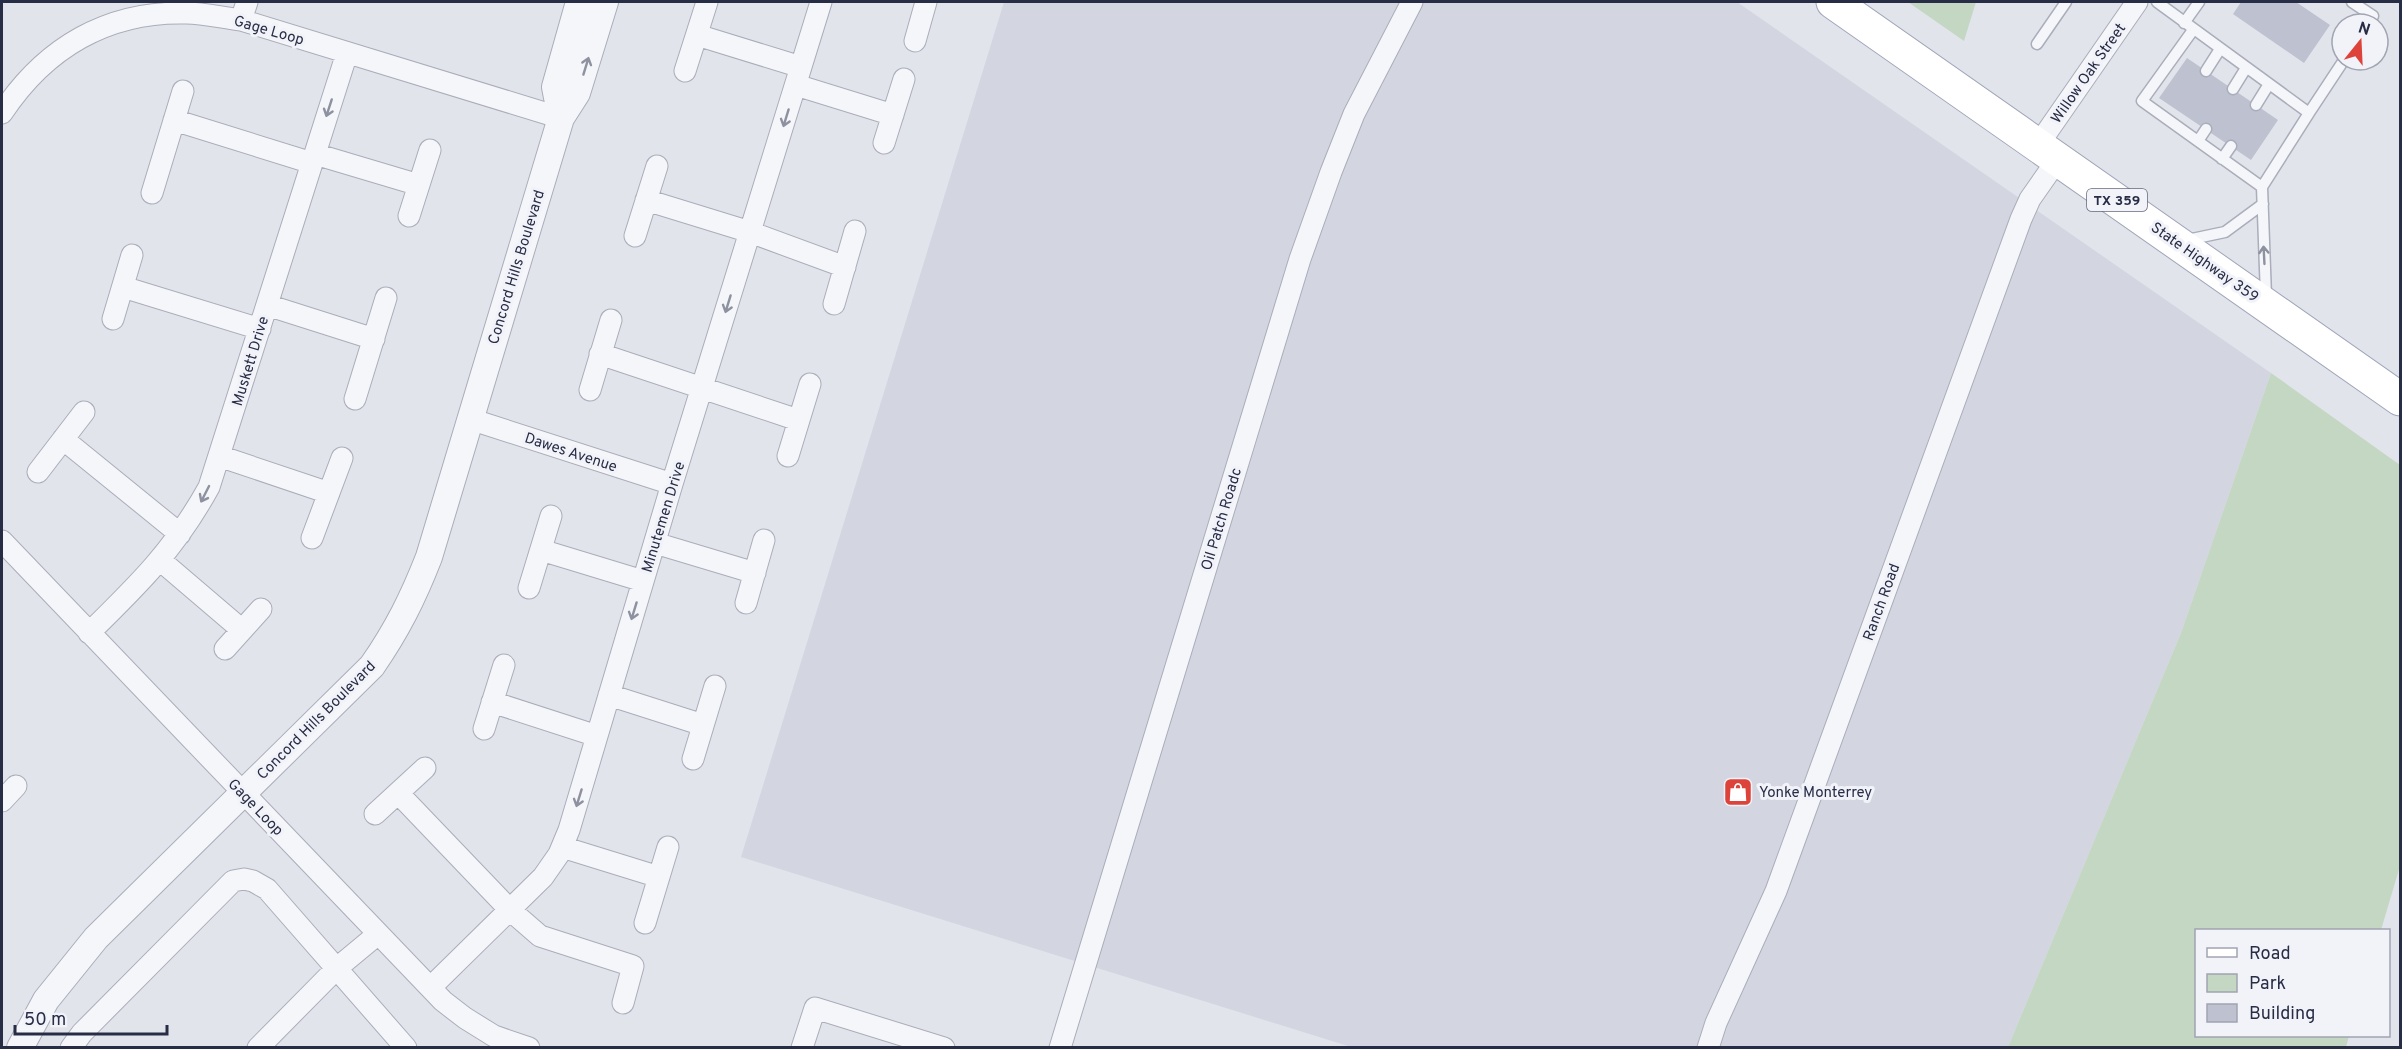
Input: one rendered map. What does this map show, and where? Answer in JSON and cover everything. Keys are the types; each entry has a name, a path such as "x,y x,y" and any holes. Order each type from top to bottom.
{"main road":[{"name":"State Highway 359","path":"1833,2 2400,399"}],"street":[{"name":"Concord Hills Boulevard","path":"561,118 555,87 579,2"},
{"name":"Concord Hills Boulevard","path":"21,1047 46,1000 96,938 372,666 395,634 412,600 429,557 561,118 577,93 605,2"},
{"path":"685,72 707,2"},
{"name":"Minutemen Drive","path":"431,987 543,877 562,847 821,2"},
{"path":"915,41 926,2"},
{"name":"Oil Patch Roadc","path":"1060,1047 1300,259 1354,114 1412,2"},
{"name":"Willow Oak Street","path":"2048,152 2137,2"},
{"name":"Gage Loop","path":"5,98 83,35 150,8 187,13 244,11 347,53 561,118"},
{"path":"697,35 893,115"},
{"name":"Muskett Drive","path":"89,633 160,560 180,534 209,487 347,53"},
{"path":"884,143 904,79"},
{"path":"153,193 183,91"},
{"path":"174,120 419,185"},
{"path":"409,216 430,150"},
{"name":"Ranch Road","path":"1708,1047 1716,1023 1776,891 2021,219 2048,152"},
{"path":"635,236 657,166"},
{"path":"646,200 750,232 845,267"},
{"path":"834,304 855,231"},
{"path":"113,319 132,255"},
{"path":"123,287 260,329"},
{"path":"355,399 386,298"},
{"path":"267,306 374,339"},
{"path":"590,390 610,320"},
{"path":"600,354 798,420"},
{"path":"788,456 810,384"},
{"path":"38,472 84,412"},
{"name":"Dawes Avenue","path":"470,419 672,484"},
{"path":"63,440 180,534"},
{"path":"219,456 329,493"},
{"path":"312,538 342,458"},
{"path":"529,588 551,516"},
{"path":"746,603 764,540"},
{"name":"Gage Loop","path":"2,541 443,1001 494,1036 529,1047"},
{"path":"655,543 755,573"},
{"path":"540,550 644,581"},
{"path":"160,560 242,630"},
{"path":"225,650 261,609"},
{"path":"484,729 504,665"},
{"path":"693,759 715,686"},
{"path":"609,695 704,725"},
{"path":"492,702 597,736"},
{"path":"375,814 425,768"},
{"path":"398,793 510,910 540,936 633,966 623,1003"},
{"path":"562,847 659,877"},
{"path":"645,922 668,847"},
{"path":"71,1047 233,880 244,879 267,889 406,1047"},
{"path":"258,1047 378,933"},
{"path":"802,1047 815,1008 944,1047"}],"lane":[{"path":"2037,44 2066,2"},
{"path":"2157,2 2309,113"},
{"path":"2199,2 2188,26 2142,100 2262,187"},
{"path":"2352,2 2367,12"},
{"path":"2206,71 2220,49"},
{"path":"2233,89 2246,68"},
{"path":"2267,306 2263,257 2262,187 2336,72"},
{"path":"2256,105 2269,84"},
{"path":"2172,122 2179,111"},
{"path":"2198,141 2206,129"},
{"path":"2222,159 2230,146"},
{"path":"2176,242 2224,232 2263,204"}],"shaded area":[{"path":"1004,2 1737,2 2271,373 2181,633 2008,1047 1351,1047 741,857"}],"green space":[{"path":"1908,2 1976,2 1964,41"},
{"path":"2271,373 2400,465 2400,866 2381,929 2195,929 2195,1037 2349,1037 2346,1047 2008,1047 2181,633"}],"building":[{"path":"2241,2 2296,2 2330,25 2304,63 2233,14"},
{"path":"2187,58 2278,120 2251,160 2159,98"}],"place":[{"name":"Yonke Monterrey","path":"1738,792"}]}
